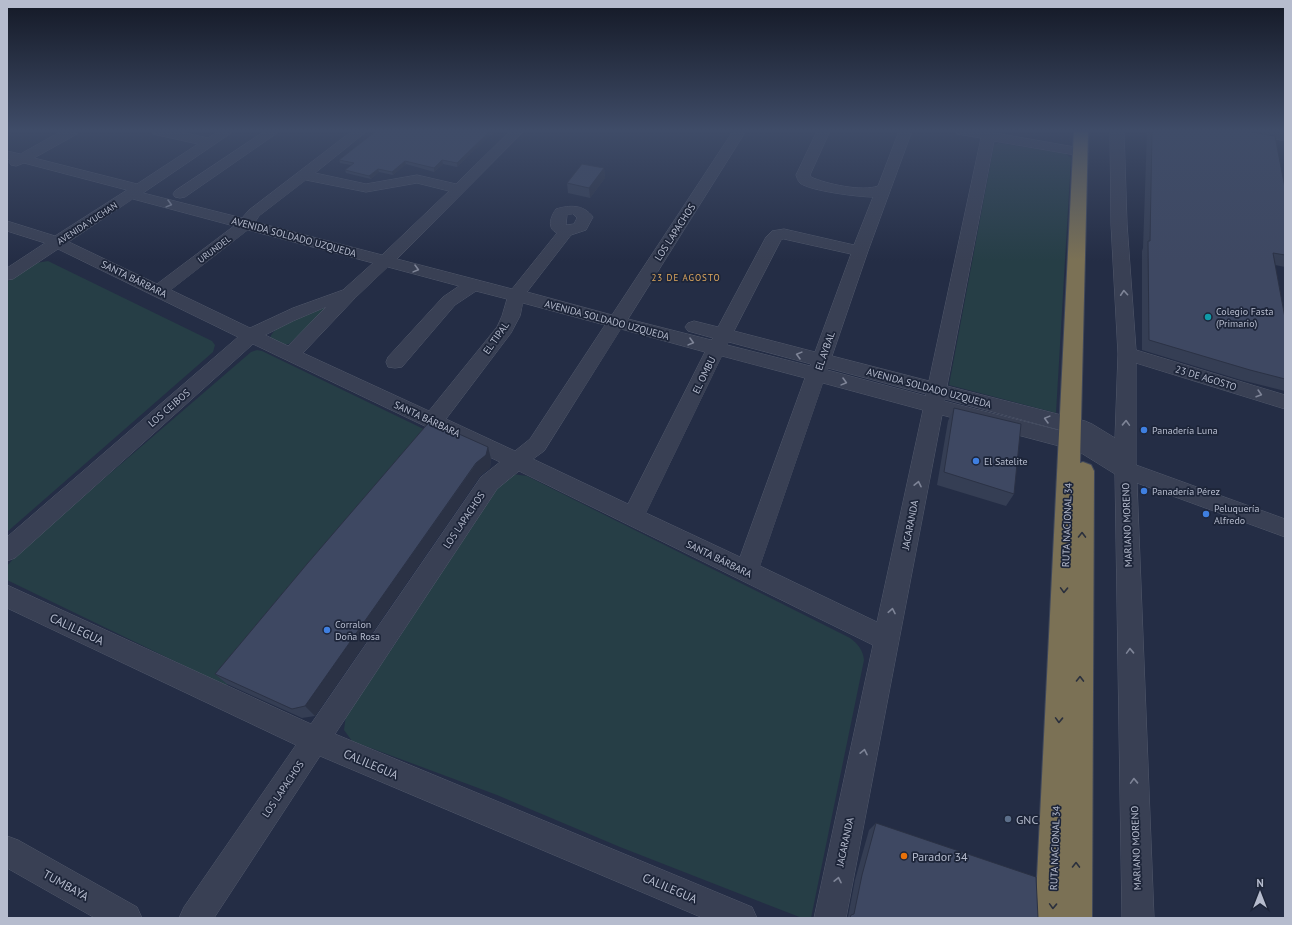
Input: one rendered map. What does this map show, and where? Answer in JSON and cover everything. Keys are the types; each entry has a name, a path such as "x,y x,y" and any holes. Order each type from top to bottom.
{"highway":[{"name":"RUTA NACIONAL 34","path":"1075,918 1077,435 1081,174"},
{"name":"RUTA NACIONAL 34","path":"1052,918 1091,174"}],"street":[{"name":"AVENIDA SOLDADO UZQUEDA","path":"81,174 1077,435 1125,462"},
{"name":"AVENIDA YUCHAN","path":"7,275 161,174"},
{"path":"180,194 210,174"},
{"name":"LOS CEIBOS","path":"291,354 349,294 391,256 474,174"},
{"name":"LOS LAPACHOS","path":"195,918 489,483 537,445 712,174"},
{"path":"802,174 805,180 814,184 861,193 874,193 884,189"},
{"name":"EL AYBAL","path":"746,572 860,251 890,174"},
{"name":"JACARANDA","path":"830,918 980,174"},
{"name":"MARIANO MORENO","path":"1117,174 1119,224 1128,354 1125,462 1138,918"},
{"path":"304,175 366,188 417,179 459,189"},
{"name":"URUNDEL","path":"159,291 304,175"},
{"name":"AVENIDA SOLDADO UZQUEDA","path":"138,189 180,194 250,219"},
{"name":"SANTA BÁRBARA","path":"7,226 57,242 432,422 517,460 633,518 887,639"},
{"name":"EL TIPAL","path":"432,422 505,329 520,289 566,231"},
{"name":"EL OMBU","path":"633,518 774,237 778,234 784,234 860,251"},
{"name":"AVENIDA SOLDADO UZQUEDA","path":"391,256 474,284 520,289"},
{"path":"395,362 449,301 474,284"},
{"name":"LOS CEIBOS","path":"7,551 251,336 275,322 305,308 349,294"},
{"name":"23 DE AGOSTO","path":"1128,354 1285,402"},
{"path":"1125,462 1285,513"},
{"path":"1125,462 1285,528"},
{"name":"CALILEGUA","path":"7,596 315,740 741,918"},
{"name":"TUMBAYA","path":"7,851 126,918"}],"shaded area":[{"path":"989,174 1070,174 1056,413 949,385"},
{"path":"48,261 212,341 215,345 213,352 7,532 7,282 36,263"},
{"path":"338,300 289,344 284,345 270,338 273,332 280,326 311,310"},
{"path":"257,350 262,351 434,434 315,575 226,686 7,580 7,566 20,551 251,352"},
{"path":"512,474 527,476 850,638 860,648 863,653 864,660 811,918 802,918 620,847 497,795 352,741 344,730 346,715 397,641 487,499"}],"building":[{"path":"574,174 599,174 589,188 567,183"},
{"path":"1151,174 1282,174 1285,188 1285,255 1273,253 1285,318 1285,379 1149,340 1148,241 1150,241"},
{"name":"El Satelite","path":"954,408 1021,424 1014,494 944,472"},
{"name":"Corralon Doña Rosa","path":"430,421 488,447 486,455 476,463 305,706 292,709 215,674 307,564"},
{"name":"Parador 34","path":"876,823 1036,877 1038,918 850,918 851,915 854,914 862,875"}],"place":[{"name":"Colegio Fasta (Primario)","path":"1208,317"},
{"name":"Panadería Luna","path":"1144,430"},
{"name":"El Satelite","path":"976,461"},
{"name":"Panadería Pérez","path":"1144,491"},
{"name":"Peluquería Alfredo","path":"1206,514"},
{"name":"Corralon Doña Rosa","path":"327,630"},
{"name":"GNC","path":"1008,819"},
{"name":"Parador 34","path":"904,856"}],"district":[{"name":"23 DE AGOSTO","path":"686,277"}]}
